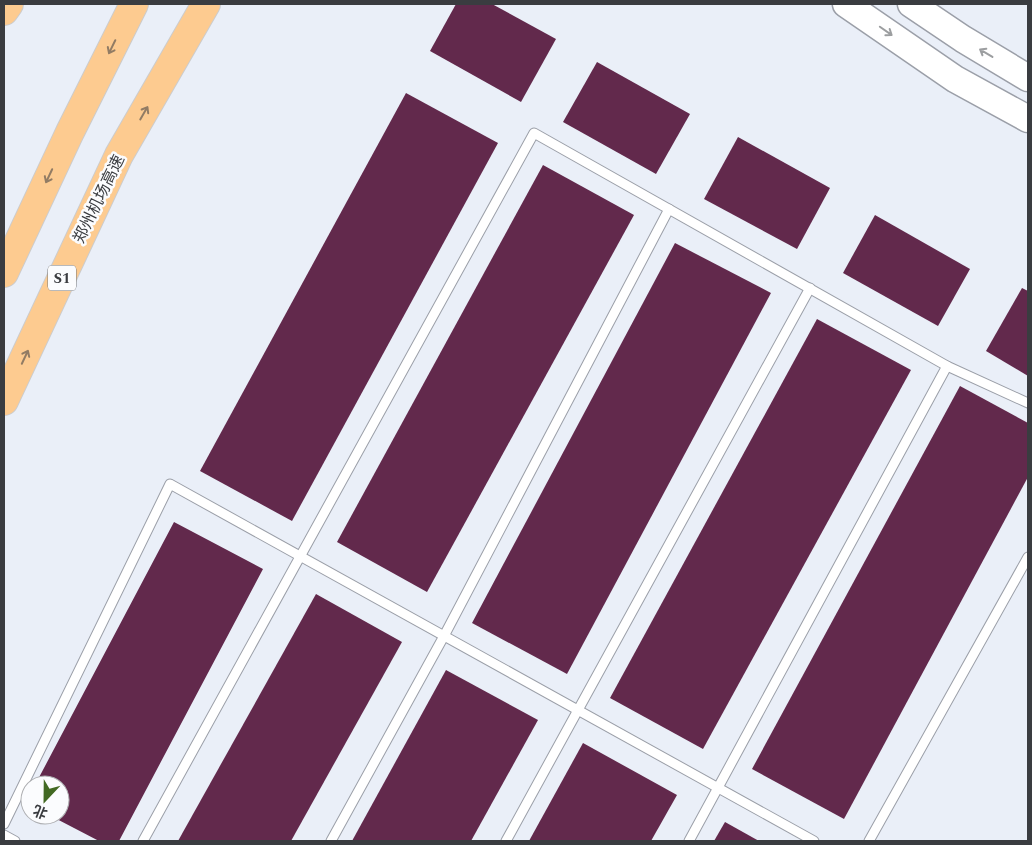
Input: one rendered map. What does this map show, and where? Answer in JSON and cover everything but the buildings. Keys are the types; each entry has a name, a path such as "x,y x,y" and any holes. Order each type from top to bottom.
{"highway":[{"path":"4,11 8,4"},
{"path":"4,273 70,132 134,4"},
{"name":"郑州机场高速","path":"4,401 119,156 206,4"}],"street":[{"path":"846,4 955,79 1028,119"},
{"path":"911,4 962,39 1028,78"}],"lane":[{"path":"143,841 534,133 947,366 1028,403"},
{"path":"331,841 444,636 670,209"},
{"path":"506,841 810,288"},
{"path":"689,841 947,366"},
{"path":"4,824 170,484 814,841"},
{"path":"869,841 1028,557"},
{"path":"4,835 15,841"}]}
